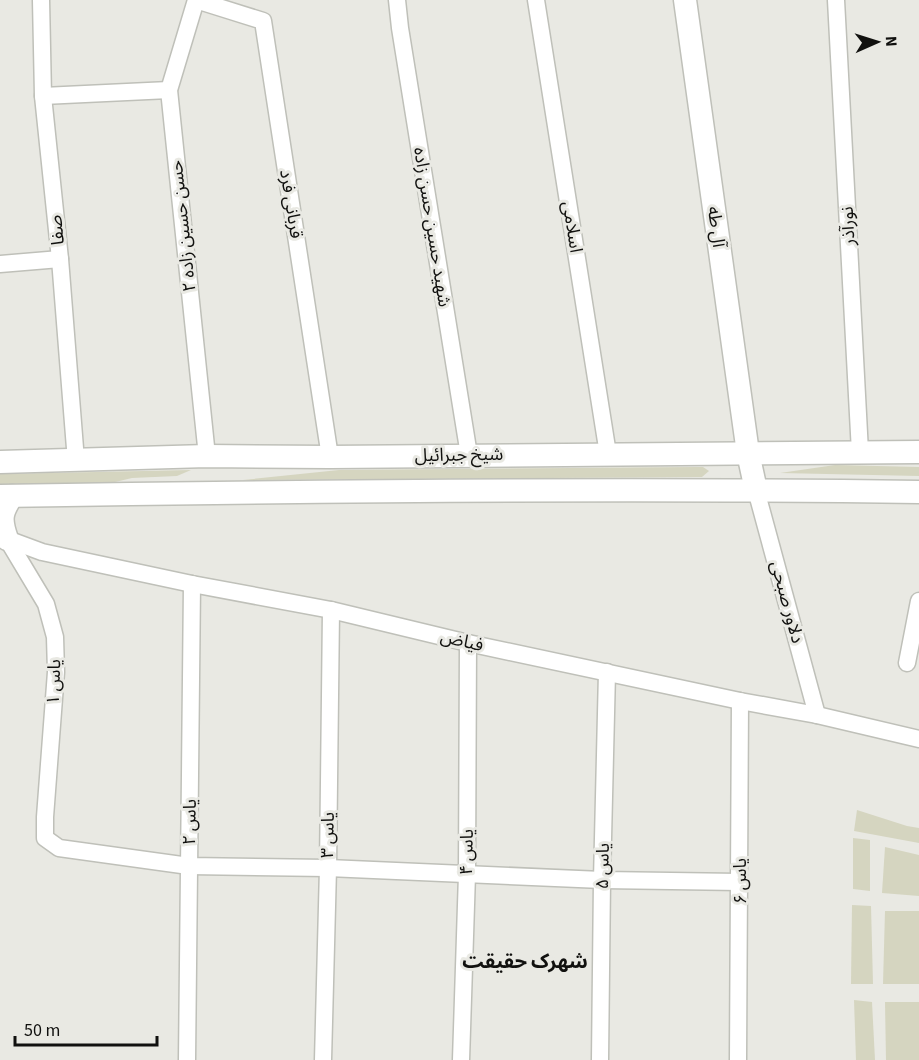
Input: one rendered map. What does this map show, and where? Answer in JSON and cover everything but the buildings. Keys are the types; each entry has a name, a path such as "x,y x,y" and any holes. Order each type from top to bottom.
{"street":[{"name":"صفا","path":"41,0 44,96 76,460"},
{"name":"حسن حسین زاده ۲","path":"196,0 168,90 207,456"},
{"name":"قربانی فرد","path":"196,0 263,21 330,457"},
{"name":"شهید حسین حسن زاده","path":"397,0 469,455"},
{"name":"اسلامی","path":"536,0 608,454"},
{"name":"آل طه","path":"685,0 748,453 756,490"},
{"name":"نورآذر","path":"836,0 860,452"},
{"path":"44,96 168,90"},
{"path":"0,264 60,259"},
{"name":"شیخ جبرائیل","path":"0,462 207,456 919,452"},
{"path":"206,493 207,456"},
{"name":"شیخ جبرائیل","path":"6,496 756,490 919,492"},
{"name":"دلاور صبحی","path":"756,490 817,715"},
{"path":"3,537 2,525 6,496"},
{"name":"فیاض","path":"3,537 42,552 192,584 331,610 468,643 740,701 817,715 919,739"},
{"name":"یاس ۱","path":"3,537 46,604 55,637 56,672 45,838 59,848 189,866"},
{"name":"یاس ۲","path":"187,1060 192,584"},
{"path":"907,663 919,601"},
{"name":"یاس ۳","path":"322,1060 328,868 331,610"},
{"name":"یاس ۴","path":"462,1060 467,874 468,643"},
{"name":"یاس ۵","path":"600,1060 607,672"},
{"name":"یاس ۶","path":"738,1060 740,701"},
{"path":"189,866 328,868 740,882"}],"green space":[{"path":"835,465 919,467 919,476 780,473"},
{"path":"703,467 709,471 702,477 243,480 339,470"},
{"path":"191,470 177,476 132,478 111,483 0,485 0,474"},
{"path":"857,810 919,828 919,843 854,831"},
{"path":"853,838 870,840 870,891 853,889"},
{"path":"885,847 919,855 919,896 882,893"},
{"path":"852,905 871,906 873,984 851,984"},
{"path":"885,911 919,911 919,984 883,984"},
{"path":"854,1000 872,1002 875,1060 856,1060"},
{"path":"885,1002 919,1002 919,1060 886,1060"}],"district":[{"name":"شهرک حقیقت","path":"525,962"}]}
